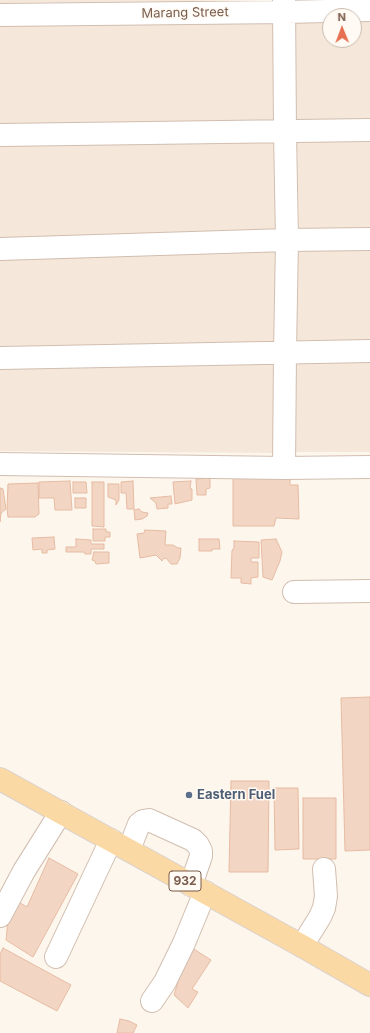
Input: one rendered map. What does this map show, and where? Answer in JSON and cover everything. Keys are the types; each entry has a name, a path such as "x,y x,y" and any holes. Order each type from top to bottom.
{"main road":[{"name":"932","path":"0,779 370,985"}],"street":[{"name":"Marang Street","path":"0,14 284,6 362,7"},
{"path":"284,6 287,240 284,468"},
{"path":"0,136 370,130"},
{"path":"0,249 287,240 370,239"},
{"path":"0,358 370,351"},
{"path":"0,464 284,468 370,467"},
{"path":"294,592 370,591"},
{"path":"0,916 24,872 61,812"},
{"path":"56,957 120,845 139,824 143,821 150,820 193,840 198,845 201,856 198,888 184,944 165,982 152,1001"},
{"path":"302,946 324,908 326,896 324,869"}],"shaded area":[{"path":"0,0 273,0 0,3"},
{"path":"285,12 287,240 0,245 0,16"},
{"path":"362,16 370,16 370,121 294,122 291,17 322,17 322,48 362,48"},
{"path":"370,140 370,229 299,228 297,142"},
{"path":"370,246 370,343 296,344 295,248"},
{"path":"279,250 279,345 0,348 0,257"},
{"path":"370,362 370,452 292,452 290,363"},
{"path":"276,363 275,453 0,451 0,365"}],"building":[{"path":"290,477 290,485 298,485 299,519 276,518 274,526 233,526 233,478"},
{"path":"210,478 210,488 206,489 206,495 197,495 196,479"},
{"path":"70,481 72,510 55,510 54,498 39,498 39,482"},
{"path":"133,481 134,509 127,509 126,493 121,493 121,482"},
{"path":"191,481 190,488 192,489 192,500 175,504 173,482"},
{"path":"73,482 86,482 87,493 73,493"},
{"path":"92,482 104,482 104,527 92,526"},
{"path":"38,483 39,514 35,517 8,517 8,484"},
{"path":"108,484 119,484 119,500 116,505 116,500 108,497"},
{"path":"0,488 3,489 6,509 1,513 0,522"},
{"path":"171,496 172,504 168,504 168,508 157,509 156,503 150,498"},
{"path":"75,498 86,498 86,508 75,508"},
{"path":"139,509 142,512 148,513 147,516 142,519 135,520 134,510"},
{"path":"93,529 106,529 106,532 110,532 110,537 105,537 105,541 93,541"},
{"path":"145,530 166,531 165,545 173,545 181,548 180,558 177,564 171,564 166,558 162,561 156,555 140,558 137,534 144,533"},
{"path":"54,537 55,549 47,550 47,553 42,553 42,549 33,550 32,538"},
{"path":"76,539 91,540 91,544 104,544 104,549 91,549 91,554 85,554 84,552 66,552 66,547 76,547"},
{"path":"199,539 219,539 220,549 212,549 212,551 199,551"},
{"path":"276,539 282,552 272,580 263,577 261,540"},
{"path":"234,541 259,542 259,558 251,558 251,562 258,562 258,577 251,578 251,584 241,583 241,578 231,578 232,550 234,548"},
{"path":"94,552 109,552 109,563 96,564 95,561 92,560"},
{"path":"370,697 370,850 345,851 341,698"},
{"path":"231,781 269,781 268,872 229,872"},
{"path":"274,788 298,788 299,849 275,850"},
{"path":"303,798 336,798 336,859 303,859"},
{"path":"49,858 78,874 33,957 6,940 8,920 0,916 0,891 27,907"},
{"path":"189,946 211,960 192,989 198,992 188,1008 174,995"},
{"path":"3,948 71,985 57,1011 0,981 0,954"},
{"path":"120,1019 137,1025 133,1033 117,1033"}],"place":[{"name":"Eastern Fuel","path":"189,795"}]}
